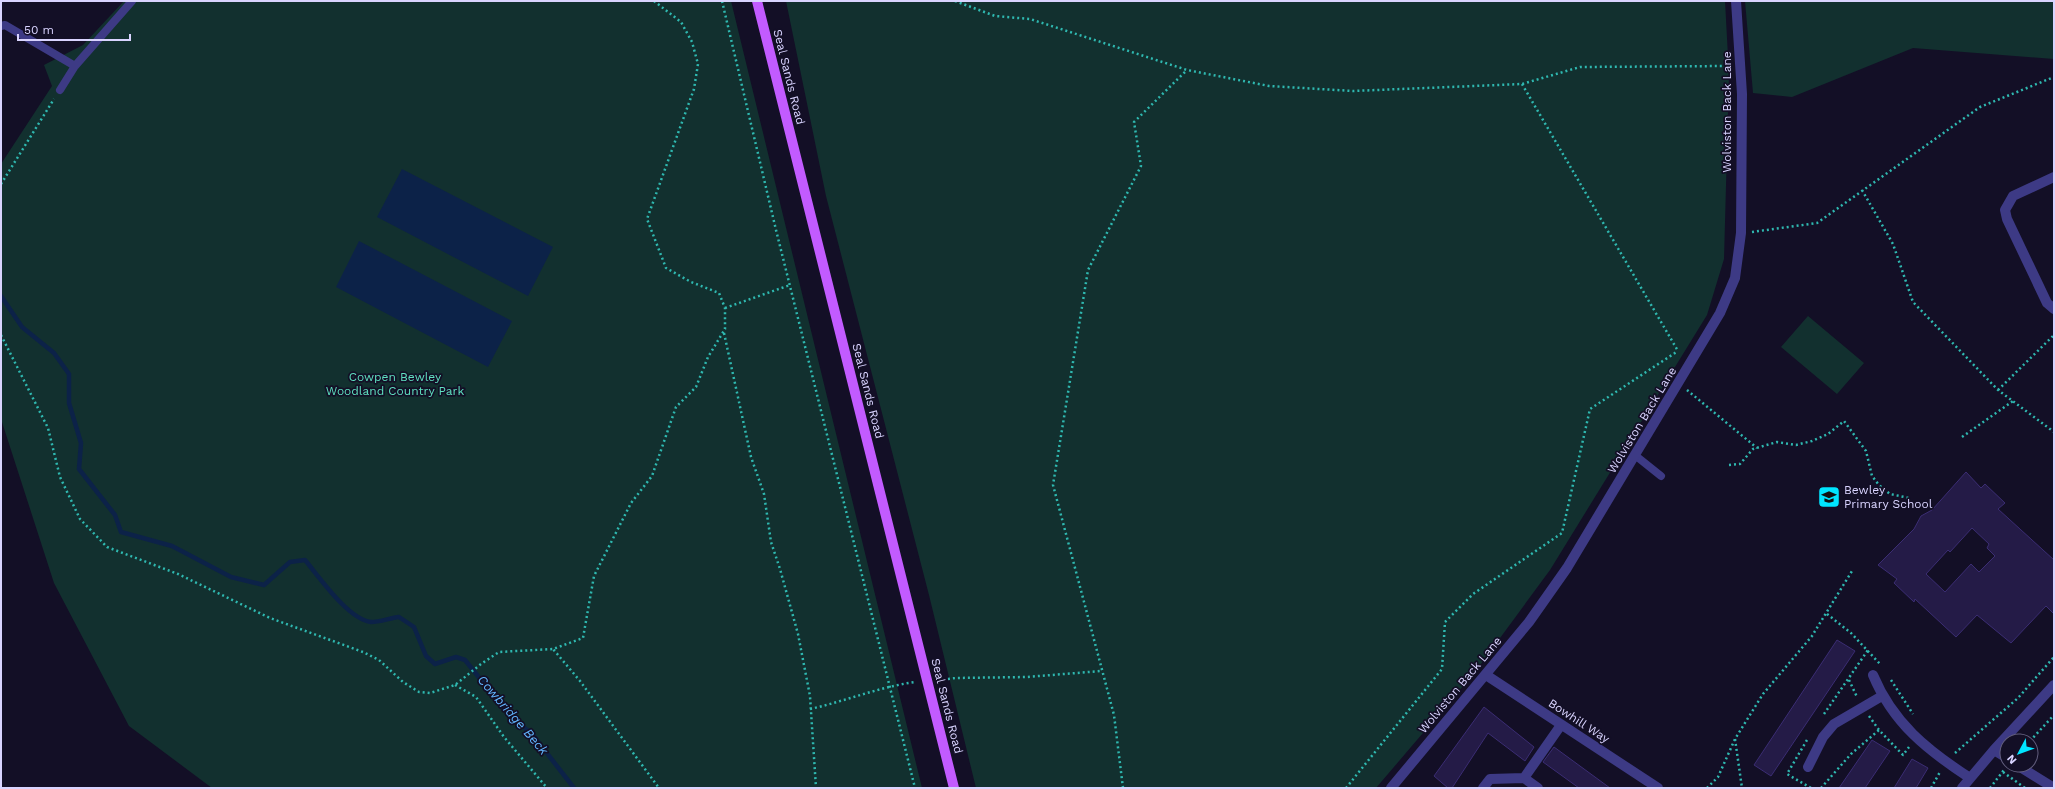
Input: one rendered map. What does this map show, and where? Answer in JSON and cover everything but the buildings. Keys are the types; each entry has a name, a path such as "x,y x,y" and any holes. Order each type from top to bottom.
{"main road":[{"name":"Seal Sands Road","path":"757,1 954,788"}],"street":[{"name":"Wolviston Back Lane","path":"1391,788 1529,622 1567,568 1680,384 1720,313 1735,278 1742,233 1741,66 1736,1"},
{"path":"2054,177 2013,196 2005,210 2007,219 2047,303 2054,309"},
{"name":"Bowhill Way","path":"1486,675 1658,788"},
{"path":"1873,675 1882,696 1916,738 1936,755 1970,778"},
{"path":"1962,788 1994,750 2054,685"},
{"path":"1808,767 1823,737 1834,724 1882,696"},
{"path":"1524,778 1561,725"},
{"path":"1994,750 1999,753"},
{"path":"2030,773 2054,788"},
{"path":"1482,788 1490,778 1524,778 1538,788"}],"lane":[{"path":"60,90 75,66 132,1"},
{"path":"1,26 5,24 75,66"},
{"path":"1636,456 1661,476"}],"path":[{"path":"1,335 48,428 60,477 80,519 107,547 178,574 270,618 363,652 379,660 403,682 419,692 430,693 456,686 481,664 499,652 553,649 583,638 594,576 631,504 652,476 676,407 696,387 708,357 726,329 725,308 719,293 691,282 666,268 647,219 694,89 698,64 692,42 681,22 654,1"},
{"path":"722,1 790,285 915,788"},
{"path":"955,1 995,16 1030,20 1187,70 1269,86 1353,91 1522,84 1580,67 1741,66"},
{"path":"1123,788 1114,715 1101,671 1053,485 1088,270 1141,166 1134,122 1187,70"},
{"path":"1742,233 1817,223 1980,107 2054,77"},
{"path":"1522,84 1678,351 1695,357"},
{"path":"1,184 60,90"},
{"path":"1862,190 1893,244 1913,302 1998,390 2054,432"},
{"path":"725,308 790,285"},
{"path":"724,332 751,457 764,494 770,542 780,569 798,634 810,708 816,788"},
{"path":"1998,390 2054,335"},
{"path":"1346,788 1442,669 1445,622 1473,594 1562,533 1590,409 1678,351"},
{"path":"1680,384 1758,448"},
{"path":"1962,437 2013,401"},
{"path":"1729,465 1740,464 1753,449 1777,442 1796,445 1812,441 1828,434 1844,421 1866,451 1872,476 1879,485 1890,494 1909,498"},
{"path":"1707,788 1718,777 1735,739 1763,694 1812,636 1827,614 1852,570"},
{"path":"1827,614 1851,633 1883,667"},
{"path":"553,649 580,681 658,788"},
{"path":"1949,758 2018,698 2054,657"},
{"path":"810,708 832,704 889,686 927,681 956,678 1027,677 1101,671"},
{"path":"1849,679 1862,707 1879,730 1903,755 1916,738"},
{"path":"1890,679 1914,715"},
{"path":"456,686 476,697 504,736 547,788"},
{"path":"2037,733 2054,715"},
{"path":"1821,788 1851,754 1879,730"},
{"path":"1735,739 1742,788"},
{"path":"1990,788 2002,773"},
{"path":"2004,773 2025,788"}],"green space":[{"name":"Cowpen Bewley Woodland Country Park","path":"124,1 731,1 922,788 212,788 129,726 54,583 1,419 1,164 52,86 44,65 83,45"},
{"path":"786,1 1725,1 1729,75 1724,259 1707,315 1550,570 1475,672 1376,788 976,788 929,595 826,196"},
{"path":"1745,1 2054,1 2054,59 1913,48 1792,97 1753,93"},
{"path":"1808,316 1864,363 1837,394 1781,347"}],"water":[{"path":"402,169 553,247 528,296 377,217"},
{"path":"359,241 512,321 488,367 336,287"}],"waterway":[{"name":"Cowbridge Beck","path":"1,296 22,327 54,353 69,374 69,403 81,443 79,469 115,515 121,532 172,546 231,577 264,585 290,562 305,560 326,587 353,614 371,622 399,617 414,627 426,656 435,664 456,657 465,660 511,717 532,734 574,788"}],"place":[{"name":"Bewley Primary School","path":"1829,497"}]}
